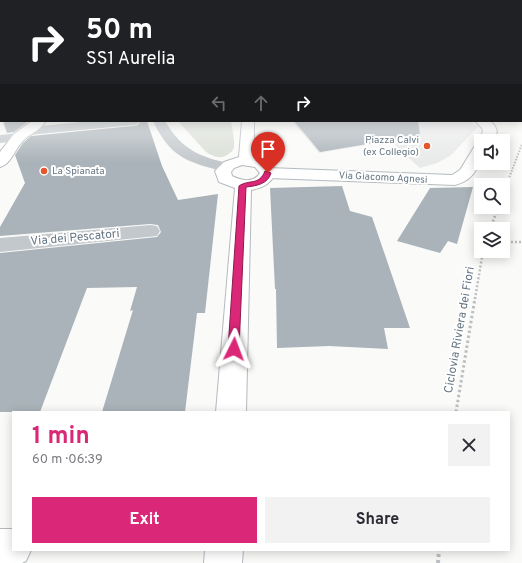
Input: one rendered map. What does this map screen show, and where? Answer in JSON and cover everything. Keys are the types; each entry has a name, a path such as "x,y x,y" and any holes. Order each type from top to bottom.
{"main road":[{"path":"0,162 24,134 39,122"},
{"path":"482,122 488,126 490,132 489,134"},
{"path":"246,161 248,126"},
{"name":"Via Giacomo Agnesi","path":"268,173 455,180 466,173 474,159"},
{"path":"246,161 253,161 263,165 268,173 267,177 258,184 243,186 235,185 225,179 223,171 226,167 234,162 246,161"},
{"path":"231,411 243,186"},
{"path":"0,548 12,548"},
{"path":"223,563 224,551"}],"street":[{"path":"0,139 92,123 112,122"},
{"path":"160,122 177,148 206,163 226,167"},
{"name":"Via dei Pescatori","path":"0,245 150,231"}],"path":[{"path":"509,178 522,144"},
{"path":"510,242 522,242"},
{"name":"Ciclovia Riviera dei Fiori","path":"456,411 482,258"},
{"path":"438,563 439,551"}],"shaded area":[{"path":"179,122 231,122 234,147 230,153 223,157 216,157 206,152"},
{"name":"Piazza Calvi (ex Collegio)","path":"293,122 470,122 478,127 450,156 437,163 420,168 390,141 319,153"}],"building":[{"path":"3,122 28,122 14,132 7,133"},
{"path":"140,122 147,122 162,166 178,200 218,194 205,313 197,313 185,411 102,411 133,310 130,311 137,287 87,288 40,411 0,412 0,253 157,237 161,232 158,225 150,224 0,236 0,227 25,183 15,155 23,143 31,136 138,125"},
{"path":"295,122 418,122 420,135 320,152"},
{"path":"342,186 350,211 372,217 410,328 384,328 388,349 329,346 277,348 276,289 270,188"},
{"path":"473,187 457,244 448,241 440,253 397,241 430,188"}],"place":[{"name":"Piazza Calvi (ex Collegio)","path":"427,146"},
{"name":"La Spianata","path":"44,171"}],"route":[{"path":"234,349 243,186 258,184 267,177 268,173"}]}
